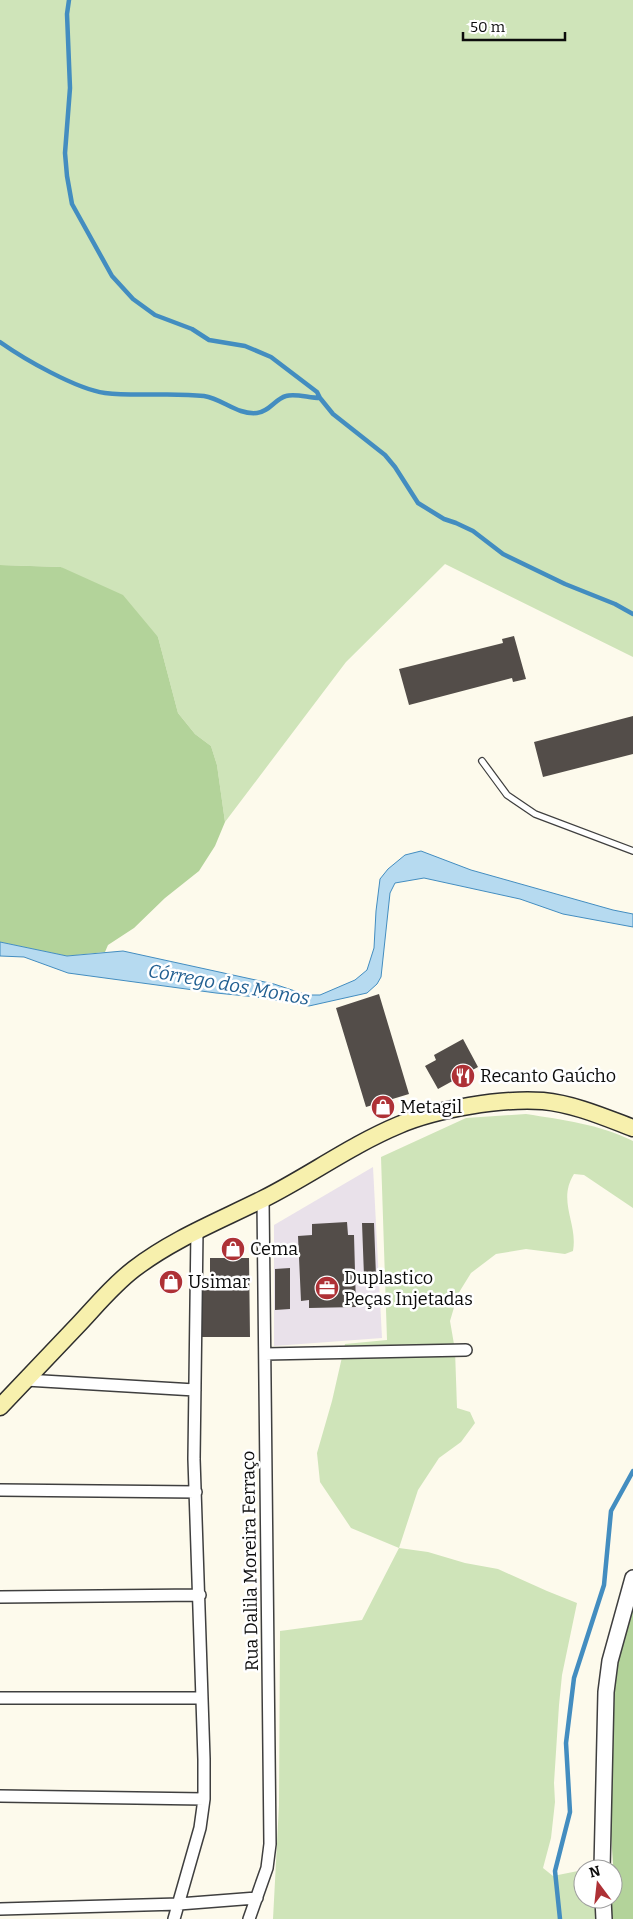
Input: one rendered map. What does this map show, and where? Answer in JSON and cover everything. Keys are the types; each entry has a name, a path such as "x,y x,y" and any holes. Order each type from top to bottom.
{"main road":[{"path":"0,1407 108,1292 132,1270 160,1250 197,1230 263,1199 398,1125 426,1115 498,1102 543,1102 591,1112 633,1128"}],"street":[{"name":"Rua Dalila Moreira Ferraço","path":"249,1919 267,1868 270,1835 263,1199"},
{"path":"174,1919 200,1828 204,1799 196,1492 197,1230"},
{"path":"265,1354 466,1350"},
{"path":"26,1380 195,1390"},
{"path":"0,1490 196,1492"},
{"path":"602,1859 606,1692 609,1668 633,1578"},
{"path":"0,1597 200,1596"},
{"path":"0,1698 202,1698"},
{"path":"0,1796 204,1799"},
{"path":"0,1909 179,1904 257,1898"}],"lane":[{"path":"482,761 507,795 535,814 633,851"}],"shaded area":[{"name":"Duplastico Peças Injetadas","path":"373,1167 382,1338 274,1346 274,1225"}],"green space":[{"path":"0,0 633,0 633,657 445,564 346,662 225,822 217,765 211,746 195,734 178,713 158,637 61,567 0,565"},
{"path":"0,565 61,567 123,595 158,637 178,713 195,734 211,746 217,765 225,822 215,846 199,871 165,898 134,928 108,945 105,952 67,956 0,942"},
{"path":"526,1114 607,1130 633,1141 633,1208 584,1175 574,1174 567,1193 573,1231 573,1251 565,1254 526,1249 496,1254 471,1273 458,1294 450,1321 455,1350 457,1408 470,1412 475,1423 461,1442 439,1458 418,1490 399,1548 351,1528 320,1482 317,1453 332,1401 345,1344 387,1340 381,1157 466,1118"},
{"path":"399,1548 428,1552 465,1563 498,1569 577,1603 562,1675 554,1783 555,1802 551,1838 543,1868 553,1876 573,1872 573,1909 598,1909 597,1919 273,1919 279,1805 280,1631 362,1620"},
{"path":"633,1602 633,1919 597,1919 598,1909 623,1909 623,1859 613,1859 609,1765 612,1699 624,1634"}],"water":[{"name":"Córrego dos Monos","path":"421,851 471,870 633,914 633,927 563,914 520,899 424,878 395,883 390,893 381,977 377,984 367,993 309,1006 257,997 68,973 24,957 0,956 0,942 67,956 123,951 274,984 307,995 320,995 355,980 367,970 374,948 380,879 388,869 405,855"}],"building":[{"path":"514,636 526,679 513,682 512,678 409,705 399,669 503,643 502,639"},
{"path":"633,716 633,754 543,777 534,742"},
{"path":"379,994 409,1094 366,1107 336,1008"},
{"path":"463,1039 478,1067 438,1089 425,1066 436,1060 434,1055"},
{"path":"347,1222 348,1235 354,1235 356,1307 309,1308 309,1300 301,1301 298,1236 312,1235 312,1224"},
{"path":"362,1223 374,1223 376,1276 364,1276"},
{"path":"210,1258 249,1258 250,1337 202,1337 202,1288 210,1288"},
{"path":"290,1268 290,1309 275,1310 275,1269"}],"waterway":[{"path":"69,0 67,14 70,88 65,153 72,204 112,276 133,299 155,315 192,329 209,340 245,346 271,357 317,392 333,414 385,455 418,503 444,519 473,531 503,554 565,584 615,604 633,614"},
{"path":"0,342 22,357 65,380 105,393 204,396 250,413 261,412 290,395 320,398"},
{"path":"560,1919 555,1871 570,1812 566,1743 574,1678 604,1585 611,1511 633,1471"}],"place":[{"name":"Recanto Gaúcho","path":"463,1076"},
{"name":"Metagil","path":"383,1107"},
{"name":"Cema","path":"233,1249"},
{"name":"Usimar","path":"171,1282"},
{"name":"Duplastico Peças Injetadas","path":"327,1288"}]}
